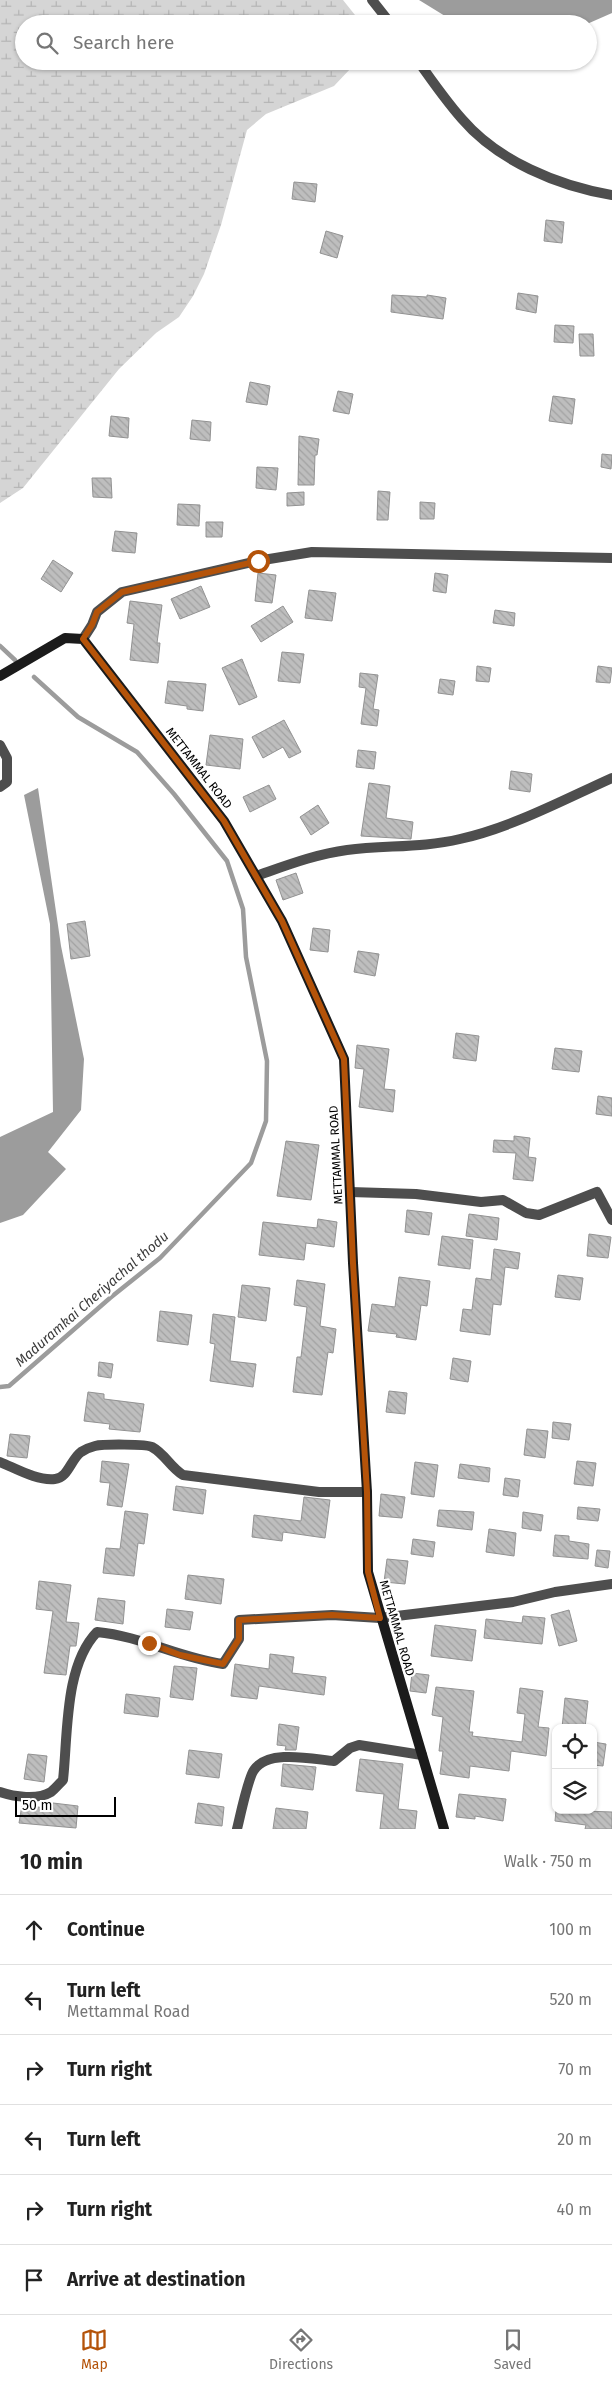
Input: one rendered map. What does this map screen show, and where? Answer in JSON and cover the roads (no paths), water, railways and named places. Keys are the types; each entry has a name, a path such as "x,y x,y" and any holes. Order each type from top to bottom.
{"main road":[{"path":"4,673 65,638 83,639"},
{"name":"METTAMMAL ROAD","path":"83,639 224,821 282,921 344,1059 367,1492 368,1572 380,1618 444,1829"}],"street":[{"path":"372,0 384,15"},
{"path":"425,70 462,120 488,143 521,165 557,180 612,195"},
{"path":"83,639 92,625 97,612 122,592 258,561 312,552 612,558"},
{"path":"0,745 7,758 7,782 0,787"},
{"path":"256,876 306,859 347,850 422,847 462,839 515,820 612,778"},
{"path":"350,1192 416,1194 481,1202 504,1200 526,1213 539,1215 597,1192 612,1220"},
{"path":"0,1462 40,1478 57,1479 66,1473 80,1452 94,1446 151,1446 162,1455 172,1468 183,1475 319,1492 367,1492"},
{"path":"0,1792 12,1796 36,1796 51,1792 63,1780 72,1687 82,1655 97,1632 120,1634 180,1655 223,1664 239,1639 239,1620 332,1615 380,1618 513,1602 555,1592 612,1584"},
{"path":"237,1829 254,1770 267,1758 288,1757 334,1761 350,1748 360,1745 422,1755"}],"waterway":[{"path":"0,646 15,660"},
{"name":"Maduramkai Cheriyachal thodu","path":"0,1387 9,1386 110,1298 160,1258 251,1163 266,1121 267,1061 246,957 243,909 227,861 174,794 137,752 78,717 34,677"}]}
